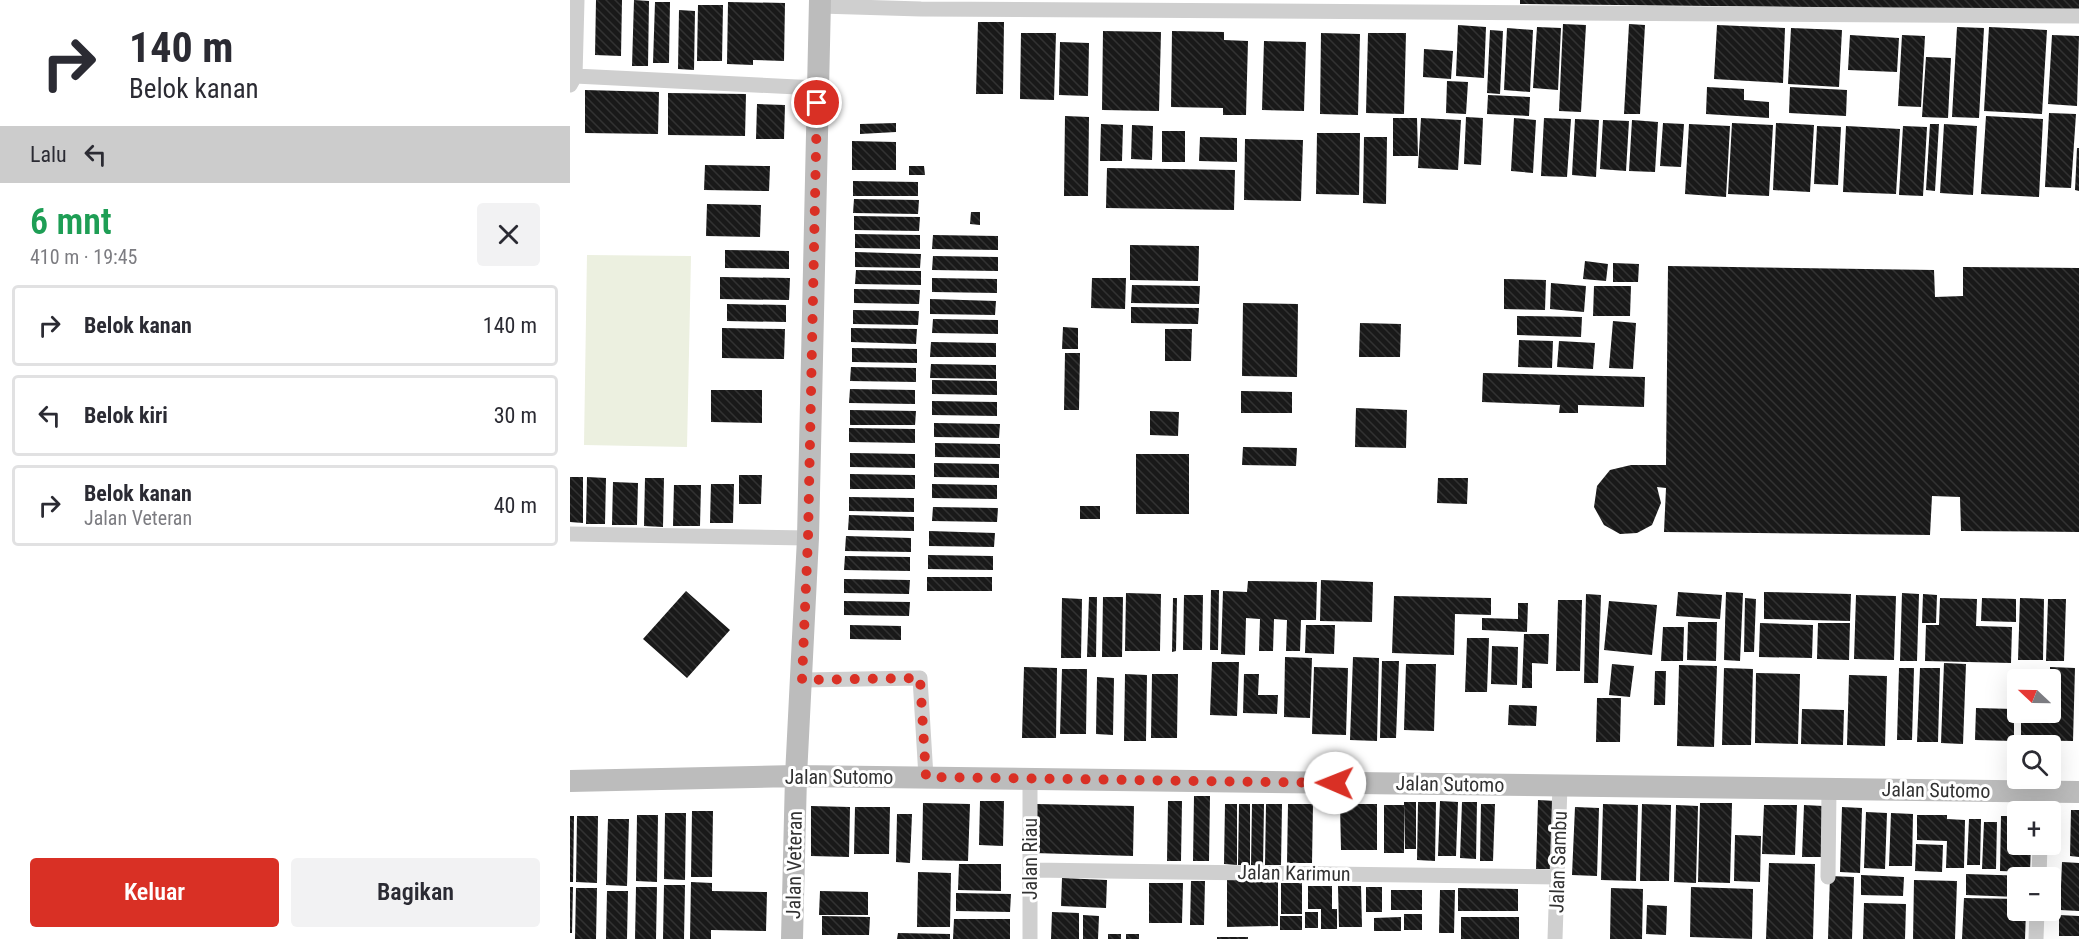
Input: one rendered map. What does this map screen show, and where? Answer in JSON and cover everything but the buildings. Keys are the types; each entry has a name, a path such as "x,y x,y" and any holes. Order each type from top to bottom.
{"main road":[{"name":"Jalan Veteran","path":"792,939 796,776 808,538 820,3"},
{"name":"Jalan Sutomo","path":"570,780 796,776 1560,785 1829,789 2026,801"},
{"name":"Jalan Sutomo","path":"2046,801 2079,792"}],"street":[{"path":"577,0 572,80 817,88"},
{"path":"820,3 921,9 1236,5 2079,16"},
{"path":"570,534 808,538"},
{"path":"802,680 920,678 926,777"},
{"name":"Jalan Riau","path":"1030,778 1030,939"},
{"name":"Jalan Sambu","path":"1555,939 1560,785"},
{"path":"1828,877 1829,789"},
{"name":"Jalan Karimun","path":"1031,870 1558,877"},
{"path":"2036,939 2037,921"}],"green space":[{"path":"587,255 691,256 687,447 584,445"}],"route":[{"path":"817,103 808,538 802,680 920,678 926,777 1335,783"}]}
